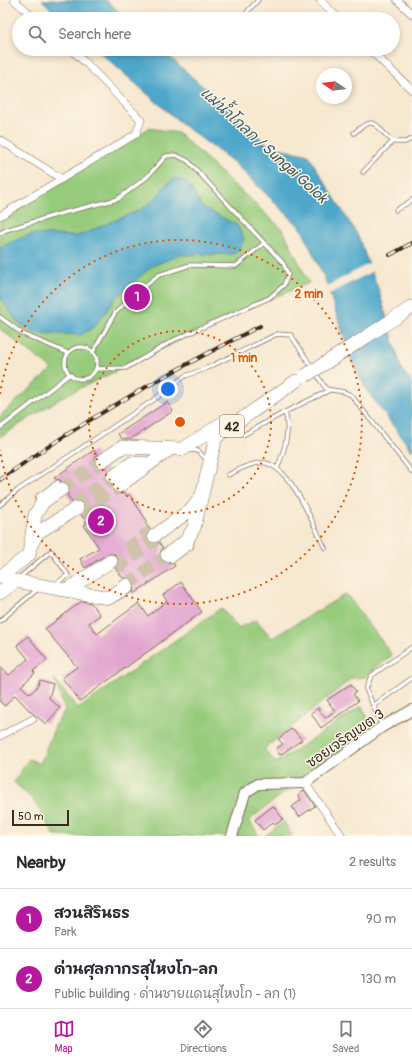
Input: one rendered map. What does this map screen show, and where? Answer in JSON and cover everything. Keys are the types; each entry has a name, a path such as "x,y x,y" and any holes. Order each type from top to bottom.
{"highway":[{"name":"42","path":"161,545 194,528 216,437 301,378 412,307"},
{"name":"42","path":"111,475 142,464 176,449 261,398 301,378"},
{"path":"111,475 123,448 176,449"},
{"name":"42","path":"111,475 142,464"},
{"name":"42","path":"161,545 165,527 192,509 202,494"},
{"path":"161,545 202,494"},
{"path":"32,554 35,515 69,498"},
{"path":"32,554 37,533 64,516 68,508 69,498"},
{"path":"0,577 32,554 69,498"},
{"path":"0,592 16,581 103,597 114,573 67,590"}],"street":[{"path":"14,0 28,12"},
{"path":"320,0 333,12"},
{"path":"396,0 412,14"},
{"path":"0,216 136,134 141,120 78,56"},
{"path":"376,56 412,90"},
{"path":"0,140 62,179"},
{"name":"ซอยเจริญเขต 3","path":"232,836 245,793 258,784 305,783 382,728 412,710"},
{"path":"0,736 33,719"},
{"path":"305,783 342,836"}],"lane":[{"path":"247,12 258,0"},
{"path":"354,133 369,122 377,125 393,141 402,142 412,138"},
{"path":"363,172 393,141"},
{"path":"0,233 59,214 118,199 147,178 166,156 176,155 188,161 283,263 288,274 284,285 269,298 174,340 126,368 96,369"},
{"path":"396,210 412,200"},
{"path":"93,352 115,313 141,289 160,275 190,265 236,266 264,243"},
{"path":"0,317 23,334 68,353"},
{"path":"0,505 18,490 155,399 185,376 204,369 277,334 291,335 324,386 330,390 344,392 351,395 412,472"},
{"path":"80,347 85,347 93,352 97,360 94,373 85,379 74,378 66,366 68,353 80,347"},
{"path":"0,428 70,374"},
{"path":"243,435 284,412 330,390"},
{"path":"277,469 284,450 287,435 284,412"},
{"path":"176,449 198,451 204,455 209,467"},
{"path":"228,475 247,466 265,463 277,469 287,479 299,496 325,548"},
{"path":"0,621 47,586 68,575 51,551 32,554 16,581"},
{"path":"382,728 366,689 371,676 412,647"},
{"path":"373,706 412,678"}],"green space":[{"path":"149,128 178,133 283,230 309,283 238,312 64,396 0,437 0,416 52,369 0,329 0,220"},
{"path":"346,594 392,655 366,677 352,678 264,749 276,763 362,706 373,731 293,786 249,820 259,836 55,836 33,800 14,782 29,759 40,764 56,724 65,710 54,678 78,709 221,608 238,628 256,620 272,638"},
{"path":"284,821 292,836 265,836"}],"water":[{"path":"42,0 106,0 119,12 55,12"},
{"name":"แม่น้ำโกลก / Sungai Golok","path":"104,56 169,56 268,145 308,155 358,236 379,291 401,367 412,384 412,451 368,392 354,368 325,279 301,228 232,161 183,125"},
{"path":"175,178 188,183 202,207 237,225 244,238 240,249 233,254 180,255 152,266 117,297 94,327 81,335 35,333 17,322 0,297 0,248 32,234 77,236 140,210 154,200 167,184"}],"pier":[{"path":"370,263 373,271 329,294 326,287"}],"building":[{"path":"167,402 173,411 131,439 122,439 118,434"},
{"path":"94,450 97,454 95,458 95,465 99,468 106,468 108,470 105,478 111,485 113,491 119,494 124,493 126,496 129,494 147,521 145,523 150,529 146,537 150,543 159,542 163,548 160,552 160,559 164,562 174,564 175,566 133,594 134,581 130,578 123,578 115,568 119,561 115,554 107,554 85,568 80,559 99,548 84,525 87,523 81,515 85,508 84,503 77,500 72,502 67,495 70,489 68,484 54,478"},
{"path":"181,582 202,612 80,701 62,678 77,667 45,629 82,601 91,603 100,615 89,623 97,634 139,603 148,616 167,601 163,595"},
{"path":"28,636 47,660 33,671 35,673 21,686 30,694 37,687 40,680 53,684 49,698 60,708 46,724 30,711 15,695 5,706 0,702 0,667 9,675 28,659 17,645"},
{"path":"351,684 356,692 353,694 358,701 321,728 311,713 318,708 325,718 335,711 327,700"},
{"path":"291,729 293,731 294,730 302,740 280,755 276,749 283,744 278,739"},
{"path":"304,790 315,806 299,817 292,807 301,800 298,795"},
{"path":"273,806 283,819 275,825 273,822 263,830 255,820"}],"tunnel":[{"path":"62,489 102,461"},
{"path":"74,504 113,477"},
{"path":"80,512 119,486"},
{"path":"127,549 151,531"},
{"path":"116,568 156,539"},
{"path":"127,585 167,555"}],"railway":[{"path":"390,255 412,243"},
{"path":"0,480 94,417 160,379 260,326"}],"place":[{"name":"สวนสิรินธร","path":"137,297"},
{"name":"ด่านศุลกากรสุไหงโก-ลก","path":"101,521"}]}
